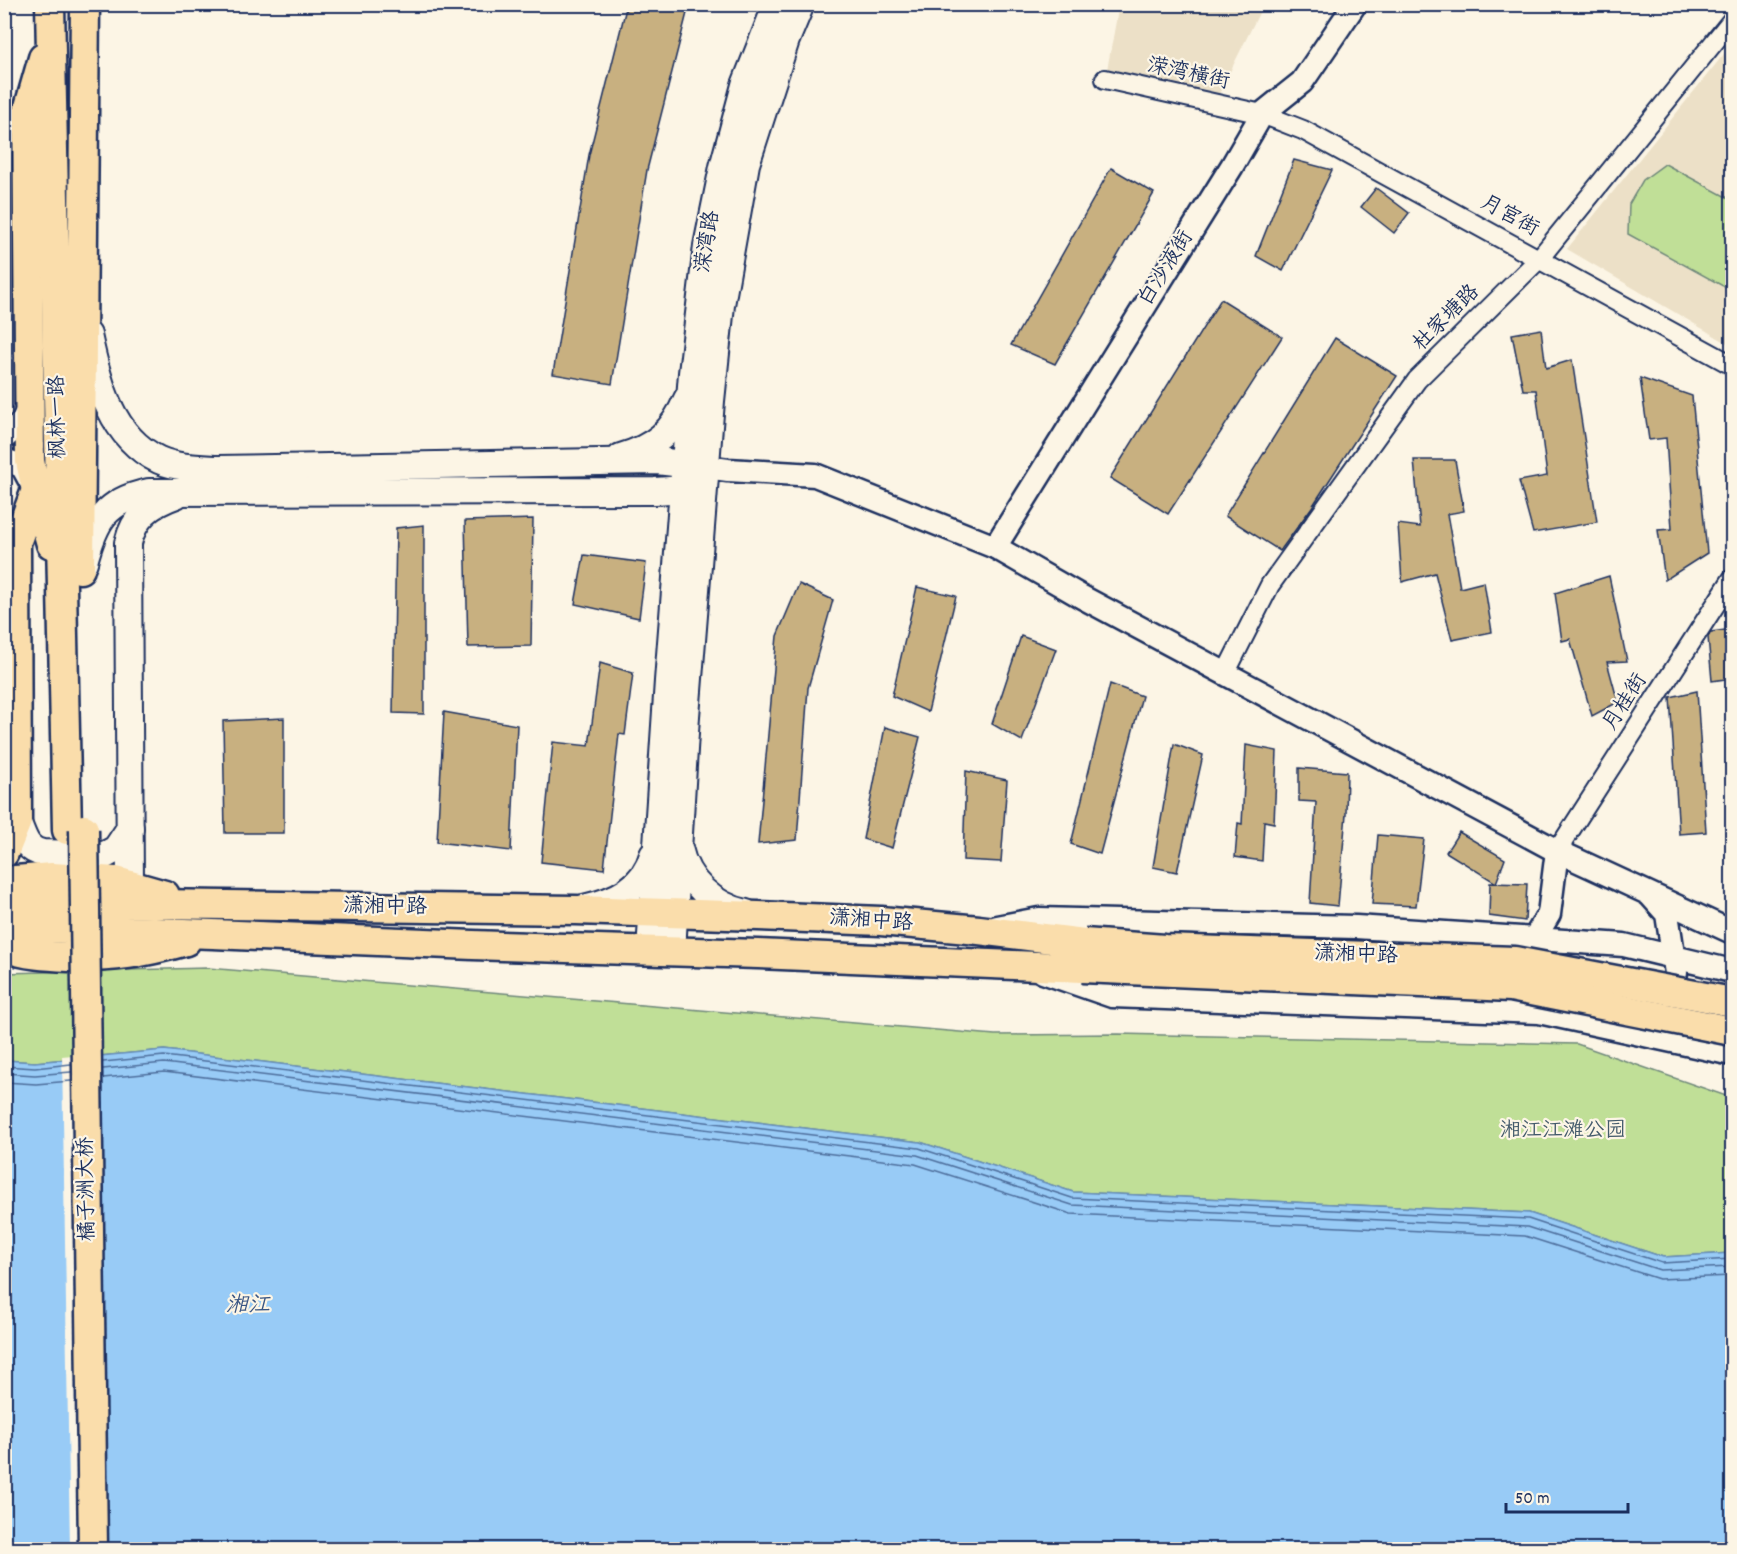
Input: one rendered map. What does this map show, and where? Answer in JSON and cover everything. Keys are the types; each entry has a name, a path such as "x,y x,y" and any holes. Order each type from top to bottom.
{"main road":[{"name":"枫林一路","path":"71,579 84,311 85,4"},
{"name":"溁湾路","path":"695,477 692,373 707,246 723,166 745,85 777,4"},
{"path":"576,910 606,903 639,882 668,834 668,681 679,546 711,401 721,304 746,164 786,40 801,4"},
{"name":"枫林一路","path":"49,13 71,579 76,830"},
{"path":"49,13 27,114 30,461 36,490 71,579"},
{"path":"84,311 93,357 113,417 143,450 160,460 183,467 219,469 657,462 695,477"},
{"path":"603,462 647,447 672,428 688,396 692,373"},
{"path":"626,491 695,477"},
{"path":"661,950 695,477"},
{"path":"4,853 17,821 16,543 36,490"},
{"path":"71,579 105,512 118,502 149,492 626,491 657,497 666,504 674,519 679,546"},
{"path":"130,885 128,543 131,529 149,508 186,492"},
{"path":"17,821 28,846 34,851 43,853 105,855 116,849 130,828"},
{"name":"橘子洲大桥","path":"76,830 77,1550"},
{"name":"橘子洲大桥","path":"76,830 93,1550"},
{"path":"668,834 680,852 692,879 705,893 721,905 738,912 758,916"},
{"path":"4,881 52,877 116,881 205,906"},
{"name":"潇湘中路","path":"4,902 576,910 881,921 979,930 1083,956 1511,987 1732,1031"},
{"name":"潇湘中路","path":"4,928 1018,964 1165,949 1515,961 1732,1002"},
{"path":"4,948 44,956 100,957 151,951 213,934"}],"street":[{"name":"白沙液街","path":"995,547 1226,176 1262,114 1302,82 1355,4"},
{"name":"杜家塘路","path":"1226,674 1270,585 1417,380 1539,259 1732,20"},
{"name":"溁湾横街","path":"1105,80 1262,114"},
{"name":"月宫街","path":"1262,114 1303,130 1732,365"},
{"path":"4,438 22,422 29,407"},
{"path":"4,460 21,466 36,490"},
{"path":"695,477 728,470 815,475 995,547 1082,597 1557,851 1732,932"},
{"name":"月桂街","path":"1557,851 1732,579"},
{"path":"1539,1012 1534,939 1549,914 1557,851"},
{"path":"1649,893 1667,914 1677,973 1658,1038"},
{"path":"979,930 1039,919 1356,927 1624,945 1732,971"},
{"path":"1018,964 1112,996 1539,1012 1732,1054"}],"shaded area":[{"path":"1119,4 1263,5 1219,94 1107,70"},
{"path":"1732,44 1732,346 1567,249"}],"green space":[{"path":"1665,164 1732,200 1732,291 1628,234 1629,204 1643,180"},
{"name":"湘江江滩公园","path":"208,968 995,1035 1118,1034 1577,1044 1732,1098 1732,1253 1663,1257 1529,1213 1073,1192 920,1142 164,1050 35,1062 5,1060 4,973"}],"water":[{"name":"湘江","path":"164,1050 920,1142 1073,1192 1529,1213 1663,1257 1732,1253 1732,1549 5,1549 4,1060 35,1062"}],"pier":[{"path":"94,1053 98,1549 70,1549 62,1056"}],"building":[{"path":"627,4 671,4 688,9 647,170 612,384 553,374 589,155"},
{"path":"1294,160 1332,170 1283,271 1256,256"},
{"path":"1111,168 1154,193 1055,364 1011,345"},
{"path":"1376,188 1409,213 1394,233 1361,207"},
{"path":"1221,299 1282,337 1168,514 1110,478"},
{"path":"1541,329 1546,368 1572,360 1597,522 1533,533 1519,481 1547,476 1536,390 1523,390 1512,334"},
{"path":"1335,338 1397,376 1312,507 1280,551 1225,516"},
{"path":"1640,378 1692,396 1707,553 1665,580 1658,530 1672,529 1666,438 1649,440"},
{"path":"1414,460 1455,460 1464,511 1447,514 1460,588 1484,582 1492,632 1452,640 1435,573 1402,582 1398,524 1420,527"},
{"path":"533,519 531,646 468,647 465,521"},
{"path":"424,525 424,714 393,713 396,528"},
{"path":"584,555 646,563 639,618 575,604"},
{"path":"1609,576 1627,661 1607,662 1618,702 1592,716 1570,639 1562,641 1555,593"},
{"path":"799,584 833,600 808,688 797,840 758,844 777,636"},
{"path":"917,587 956,596 928,712 892,696"},
{"path":"1732,629 1732,678 1712,681 1708,637 1711,632"},
{"path":"1021,636 1056,649 1022,741 992,724"},
{"path":"600,663 633,673 625,735 619,734 604,869 541,862 553,742 589,746"},
{"path":"1110,684 1142,696 1100,854 1071,844"},
{"path":"1697,691 1706,832 1679,834 1670,697"},
{"path":"444,712 517,725 511,851 437,842"},
{"path":"284,718 284,833 225,833 223,721"},
{"path":"885,727 920,737 892,848 863,839"},
{"path":"1174,744 1203,755 1177,872 1153,867"},
{"path":"1246,745 1277,751 1274,823 1264,821 1262,861 1235,857 1238,823 1242,824"},
{"path":"1299,768 1347,772 1346,814 1338,906 1310,903 1316,802 1299,801"},
{"path":"966,771 1007,780 1001,862 963,860"},
{"path":"1459,832 1505,859 1496,883 1446,852"},
{"path":"1378,835 1424,839 1416,906 1372,904"},
{"path":"1490,883 1527,884 1525,921 1489,916"}]}
